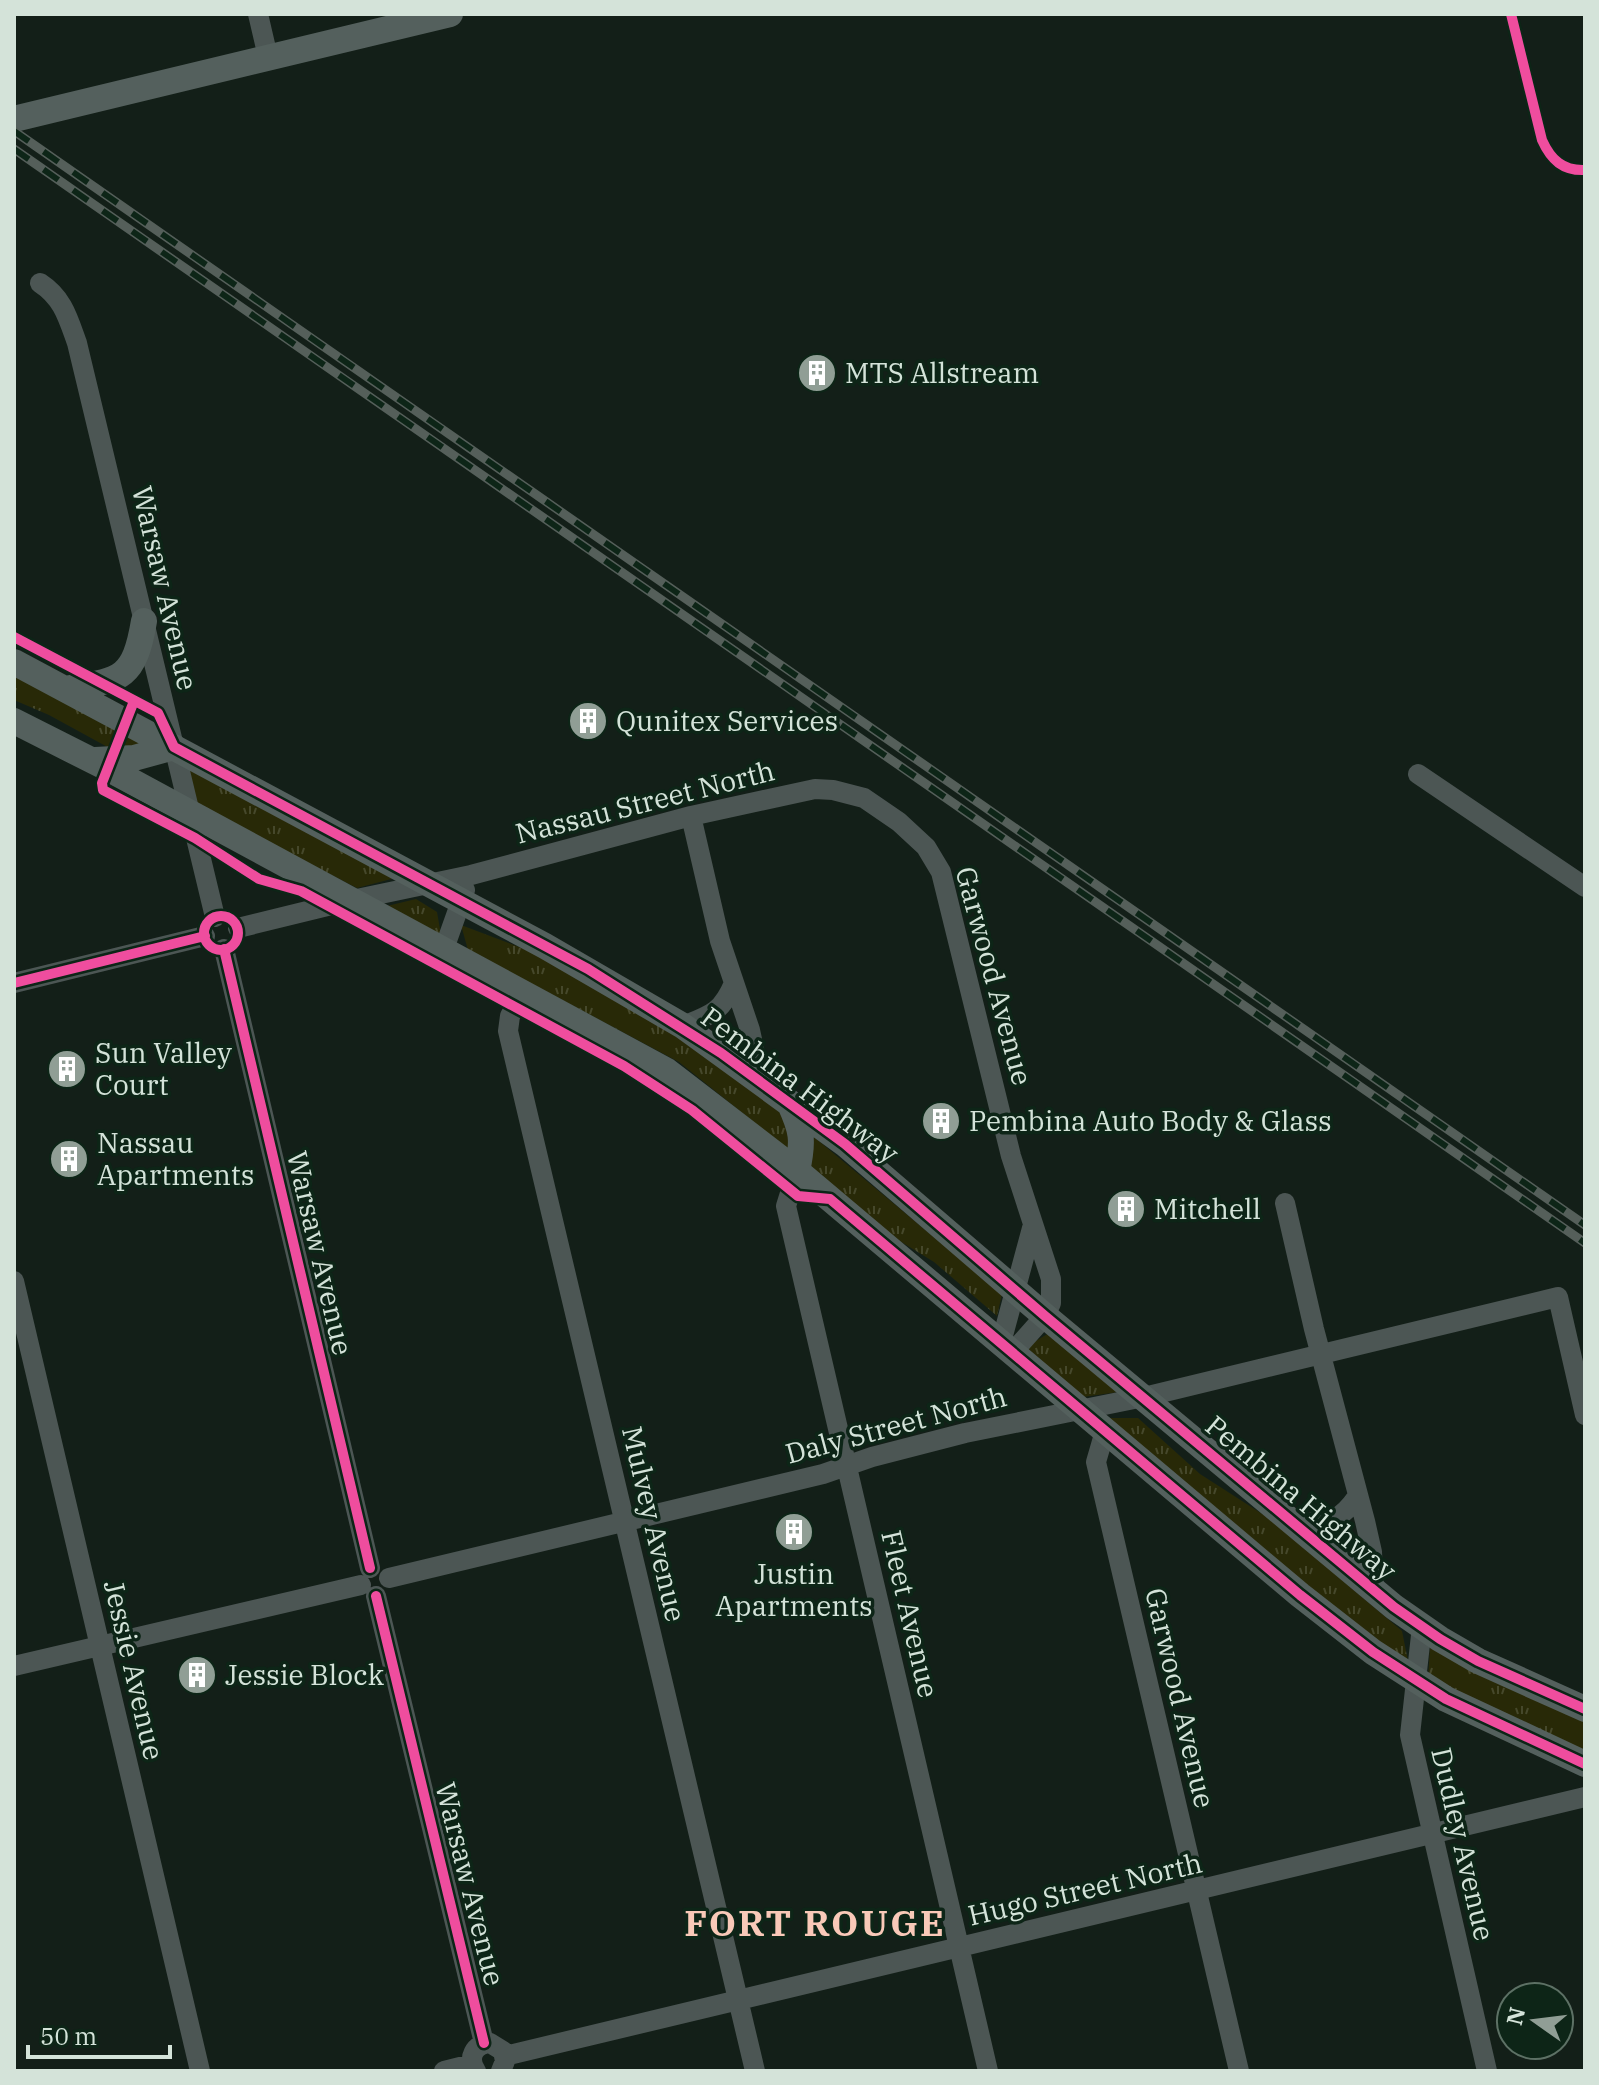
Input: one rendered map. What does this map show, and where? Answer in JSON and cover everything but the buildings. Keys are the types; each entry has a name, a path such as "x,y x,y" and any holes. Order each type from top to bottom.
{"main road":[{"path":"14,119 450,14"},
{"path":"65,689 109,682 129,670 139,649 144,621"},
{"name":"Pembina Highway","path":"14,662 462,900 588,969 683,1026 845,1144 1045,1316 1374,1590 1422,1626 1478,1661 1585,1709"},
{"path":"14,721 667,1071 797,1171 1332,1621 1416,1681 1493,1723 1585,1764"},
{"path":"91,761 134,758 174,747"},
{"path":"788,1101 800,1127 803,1146 797,1171"}],"street":[{"path":"258,14 268,57"},
{"name":"Warsaw Avenue","path":"40,283 55,292 77,343 215,917"},
{"path":"1418,774 1585,887"},
{"name":"Nassau Street North","path":"238,928 471,875 691,816 815,789 833,790"},
{"name":"Garwood Avenue","path":"833,790 864,798 899,822 926,847 941,872 1011,1156 1051,1279 1051,1303 1045,1316"},
{"path":"691,816 720,941 750,1030 761,1081"},
{"path":"444,949 471,875"},
{"path":"226,916 238,928 237,939 224,949 214,948 205,936 207,922 215,917 226,916"},
{"path":"14,983 205,936"},
{"name":"Warsaw Avenue","path":"224,949 369,1583 484,2043"},
{"path":"683,1026 718,1010 728,998 734,983"},
{"name":"Mulvey Avenue","path":"523,992 510,1016 508,1031 755,2071"},
{"name":"Fleet Avenue","path":"797,1171 786,1206 988,2071"},
{"path":"1285,1203 1372,1552 1374,1590"},
{"path":"1006,1348 1032,1228"},
{"name":"Jessie Avenue","path":"14,1281 200,2071"},
{"name":"Daly Street North","path":"369,1583 383,1569 389,1578 848,1466 965,1433 1144,1397 1558,1297 1585,1415"},
{"path":"1006,1348 1045,1316"},
{"name":"Garwood Avenue","path":"1105,1431 1096,1462 1239,2071"},
{"path":"1295,1524 1332,1520 1344,1515 1357,1497"},
{"path":"14,1666 369,1583"},
{"name":"Dudley Avenue","path":"1422,1626 1410,1735 1487,2071"},
{"name":"Hugo Street North","path":"503,2064 738,2000 1585,1797"},
{"path":"444,2071 474,2068 475,2049 484,2043 499,2047 503,2064"}],"green space":[{"path":"14,675 141,742 141,746 113,750 14,700"},
{"path":"186,767 395,878 357,888 195,805"},
{"path":"416,899 437,912 441,935 387,906"},
{"path":"461,925 527,950 631,1005 788,1113 791,1152 679,1062 468,950"},
{"path":"814,1137 1002,1294 997,1316 934,1262 890,1235 809,1168"},
{"path":"1049,1333 1118,1392 1083,1397 1026,1347"},
{"path":"1106,1418 1138,1418 1200,1474 1270,1519 1402,1631 1409,1666 1359,1631"},
{"path":"1430,1648 1585,1719 1585,1751 1428,1679"}],"railway":[{"path":"14,131 1585,1225"},
{"path":"14,149 1585,1243"}],"cycle path":[{"path":"1511,14 1542,140 1559,163 1570,169 1585,170"},
{"path":"14,637 158,713 174,747 588,969 721,1053 845,1144 1045,1316 1394,1607 1478,1661 1585,1709"},
{"path":"134,701 102,783 103,790 195,838 259,879 301,891 624,1066 692,1110 798,1196 830,1199 1300,1595 1373,1652 1446,1699 1585,1764"},
{"path":"221,916 233,921 238,933 233,945 221,950 209,945 204,933 209,921 221,916"},
{"path":"14,983 205,936"},
{"path":"224,949 370,1568"},
{"path":"376,1596 484,2043"}],"place":[{"name":"MTS Allstream","path":"817,373"},
{"name":"Qunitex Services","path":"588,721"},
{"name":"Sun Valley Court","path":"67,1069"},
{"name":"Pembina Auto Body & Glass","path":"941,1121"},
{"name":"Nassau Apartments","path":"69,1159"},
{"name":"Mitchell","path":"1126,1209"},
{"name":"Justin Apartments","path":"794,1532"},
{"name":"Jessie Block","path":"197,1675"}],"district":[{"name":"FORT ROUGE","path":"815,1923"}]}
